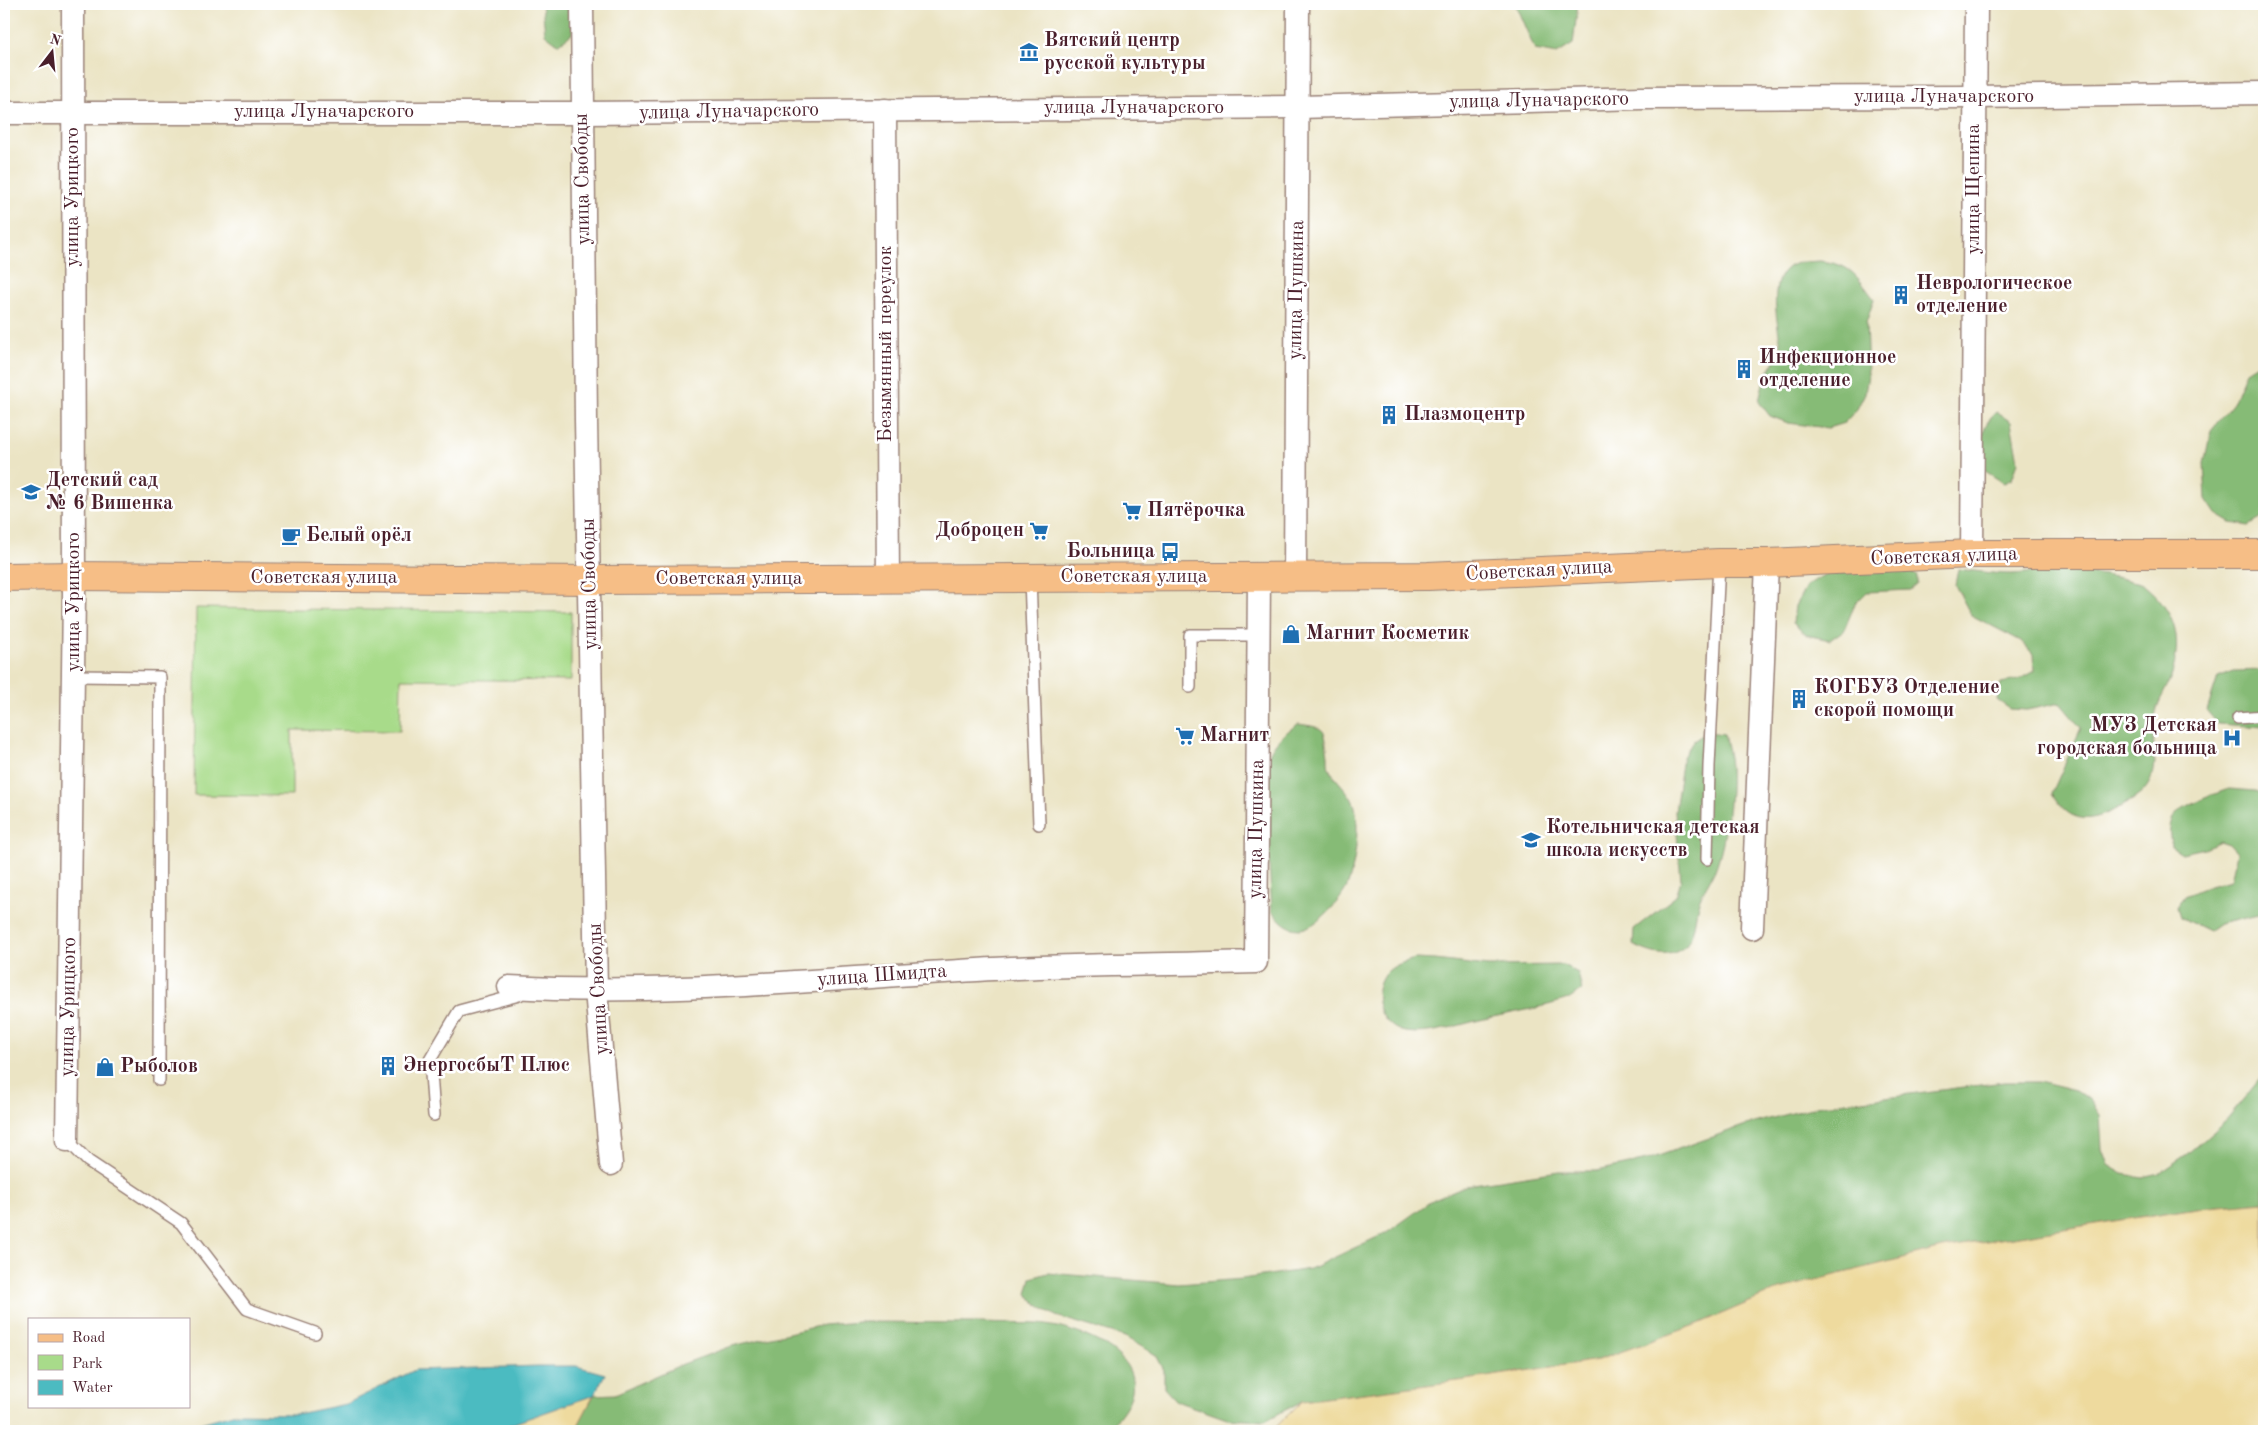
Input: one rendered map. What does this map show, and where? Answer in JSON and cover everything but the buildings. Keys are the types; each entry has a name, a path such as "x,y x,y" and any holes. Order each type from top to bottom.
{"main road":[{"name":"Советская улица","path":"4,577 590,580 1428,576 1972,554 2264,554"}],"street":[{"name":"улица Урицкого","path":"67,1140 74,676 73,4"},
{"name":"улица Свободы","path":"582,4 582,113 596,990 611,1164"},
{"name":"улица Пушкина","path":"1295,576 1299,107 1298,4"},
{"name":"улица Щепина","path":"1972,554 1976,4"},
{"name":"улица Луначарского","path":"4,113 73,111 582,113 1299,107 1642,98 1975,97 2264,93"},
{"name":"Безымянный переулок","path":"885,110 888,579"},
{"path":"1752,928 1767,563"},
{"name":"улица Пушкина","path":"1256,962 1259,576"},
{"name":"улица Шмидта","path":"509,987 596,990 784,983 979,970 1256,962"}],"lane":[{"path":"1707,859 1708,766 1719,563"},
{"path":"1030,578 1039,824"},
{"path":"1190,688 1190,635 1259,635"},
{"path":"74,676 160,677 159,1080"},
{"path":"2238,718 2264,716"},
{"path":"434,1115 430,1060 459,1011 506,997 553,990"},
{"path":"67,1140 88,1160 181,1223 247,1309 315,1334"}],"green space":[{"path":"542,4 574,4 572,34 558,44 545,34"},
{"path":"1515,4 1578,4 1573,44 1557,54 1535,50"},
{"path":"1820,261 1839,265 1852,272 1874,299 1866,323 1868,375 1865,393 1857,409 1844,423 1828,428 1788,423 1770,416 1759,402 1766,376 1782,352 1776,308 1777,286 1780,276 1789,266 1802,262"},
{"path":"2264,361 2264,517 2249,526 2231,523 2216,514 2206,499 2204,464 2211,430 2233,403 2246,371"},
{"path":"1996,412 2011,422 2018,462 2012,479 2004,483 1982,469 1982,439 1986,425"},
{"path":"1958,569 2005,574 2044,571 2088,573 2137,582 2156,596 2170,616 2174,627 2176,638 2175,663 2154,720 2154,762 2151,779 2140,794 2114,810 2094,818 2076,817 2059,804 2052,793 2081,728 2060,703 2027,710 2010,709 1997,700 2001,683 2018,680 2034,671 2033,654 2021,641 1971,615 1955,585"},
{"path":"1908,570 1917,576 1917,584 1910,590 1867,592 1855,604 1844,630 1830,640 1806,635 1793,623 1795,606 1806,586 1827,573"},
{"path":"196,608 571,612 571,681 401,679 400,731 292,730 292,796 194,795"},
{"path":"2264,670 2264,727 2218,724 2207,711 2218,677 2234,671"},
{"path":"1298,724 1320,728 1323,731 1326,740 1329,768 1355,805 1357,829 1353,868 1341,897 1314,924 1295,929 1281,921 1272,911 1264,783 1266,764 1272,749 1282,736"},
{"path":"1707,732 1724,734 1729,759 1729,806 1725,834 1715,870 1699,901 1694,928 1689,941 1674,953 1656,954 1633,945 1634,929 1676,896 1681,880 1675,811 1683,757 1692,742"},
{"path":"2229,789 2256,791 2264,794 2264,914 2219,924 2209,931 2180,917 2177,907 2184,896 2209,886 2231,881 2237,853 2229,844 2220,841 2205,848 2182,853 2171,846 2170,828 2173,818 2183,809"},
{"path":"1415,959 1488,966 1563,965 1578,973 1582,990 1567,999 1544,1006 1424,1033 1405,1032 1396,1029 1383,1017 1378,1000 1378,991 1380,982 1388,971 1399,964"},
{"path":"2264,1074 2264,1202 2197,1208 1943,1248 1780,1289 1696,1325 1598,1360 1466,1380 1302,1401 1265,1421 1227,1419 1176,1401 1164,1388 1164,1370 1156,1355 1125,1337 1056,1316 1040,1307 1027,1294 1031,1278 1048,1273 1179,1284 1242,1279 1310,1269 1388,1232 1434,1199 1467,1185 1559,1171 1597,1171 1647,1160 1746,1125 1823,1105 2004,1082 2039,1082 2076,1091 2090,1100 2100,1115 2102,1149 2108,1165 2123,1174 2142,1177 2159,1173 2187,1154 2227,1119"},
{"path":"859,1322 1038,1324 1070,1330 1104,1345 1119,1356 1129,1369 1133,1384 1129,1401 1107,1431 575,1431 594,1395 615,1394 683,1364 732,1346 823,1325"}],"sand":[{"path":"2264,1202 2264,1431 1272,1431 1302,1401 1466,1380 1598,1360 1696,1325 1780,1289 1943,1248 2197,1208"},
{"path":"594,1395 575,1431 492,1431"}],"water":[{"path":"576,1366 605,1374 594,1395 492,1431 172,1431 236,1413 297,1414 346,1404 415,1370"}],"place":[{"name":"Вятский центр русской культуры","path":"1029,52"},
{"name":"Неврологическое отделение","path":"1901,295"},
{"name":"Инфекционное отделение","path":"1744,369"},
{"name":"Плазмоцентр","path":"1389,415"},
{"name":"Детский сад № 6 Вишенка","path":"31,492"},
{"name":"Пятёрочка","path":"1132,511"},
{"name":"Доброцен","path":"1039,531"},
{"name":"Белый орёл","path":"291,536"},
{"name":"Больница","path":"1170,552"},
{"name":"Магнит Косметик","path":"1291,634"},
{"name":"КОГБУЗ Отделение скорой помощи","path":"1799,699"},
{"name":"Магнит","path":"1185,736"},
{"name":"МУЗ Детская городская больница","path":"2232,738"},
{"name":"Котельничская детская школа искусств","path":"1531,840"},
{"name":"ЭнергосбыТ Плюс","path":"388,1066"},
{"name":"Рыболов","path":"105,1067"}]}
